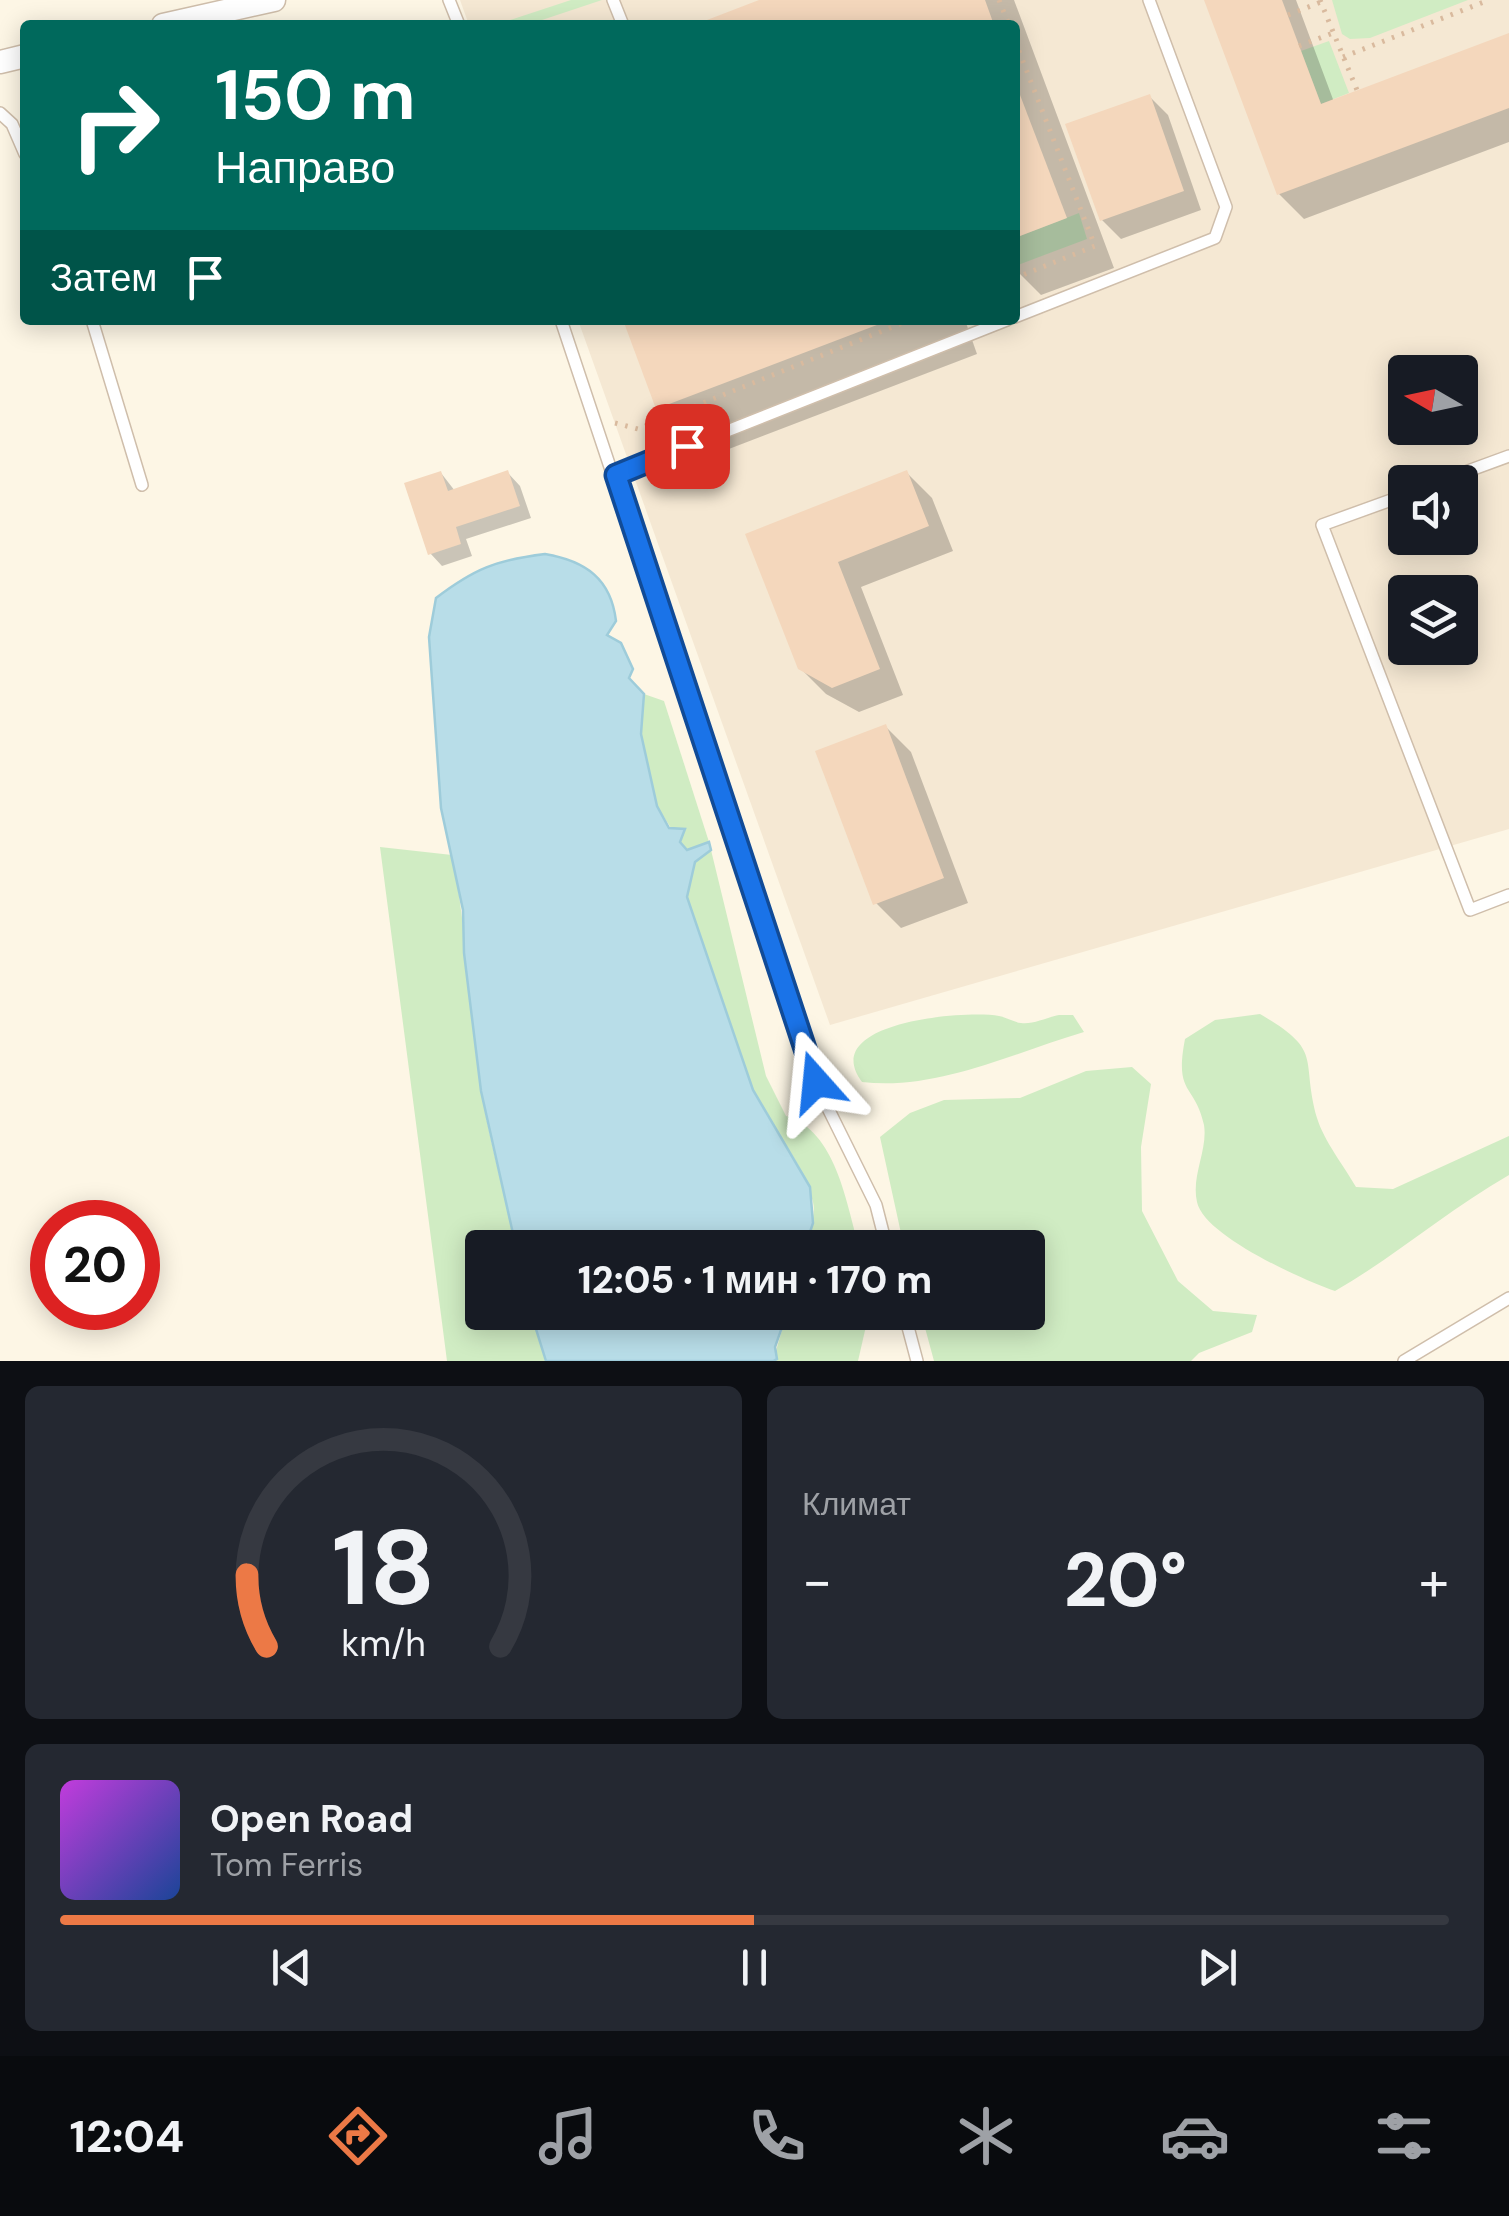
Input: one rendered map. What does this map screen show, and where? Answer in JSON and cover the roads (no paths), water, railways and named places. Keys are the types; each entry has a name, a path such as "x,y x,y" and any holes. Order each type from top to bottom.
{"street":[{"path":"185,20 274,0"}],"lane":[{"path":"1020,315 1215,238 1226,207 1149,0"},
{"path":"0,114 12,124 20,142"},
{"path":"94,325 142,486"},
{"path":"563,325 816,1082 876,1205 882,1230"},
{"path":"616,475 995,325"},
{"path":"1478,467 1509,456"},
{"path":"1388,500 1322,525 1470,910 1509,895"},
{"path":"1404,1361 1509,1298"},
{"path":"909,1330 917,1361"}],"water":[{"path":"545,554 560,557 594,574 609,594 616,621 607,635 621,643 633,669 629,678 644,694 641,734 657,806 669,828 685,829 680,842 687,850 709,842 711,850 695,862 687,897 753,1090 810,1187 811,1230 512,1230 481,1091 464,953 463,910 441,808 429,637 436,598 474,573 513,559"},
{"path":"537,1330 781,1330 775,1347 777,1359 773,1361 546,1361"}]}
